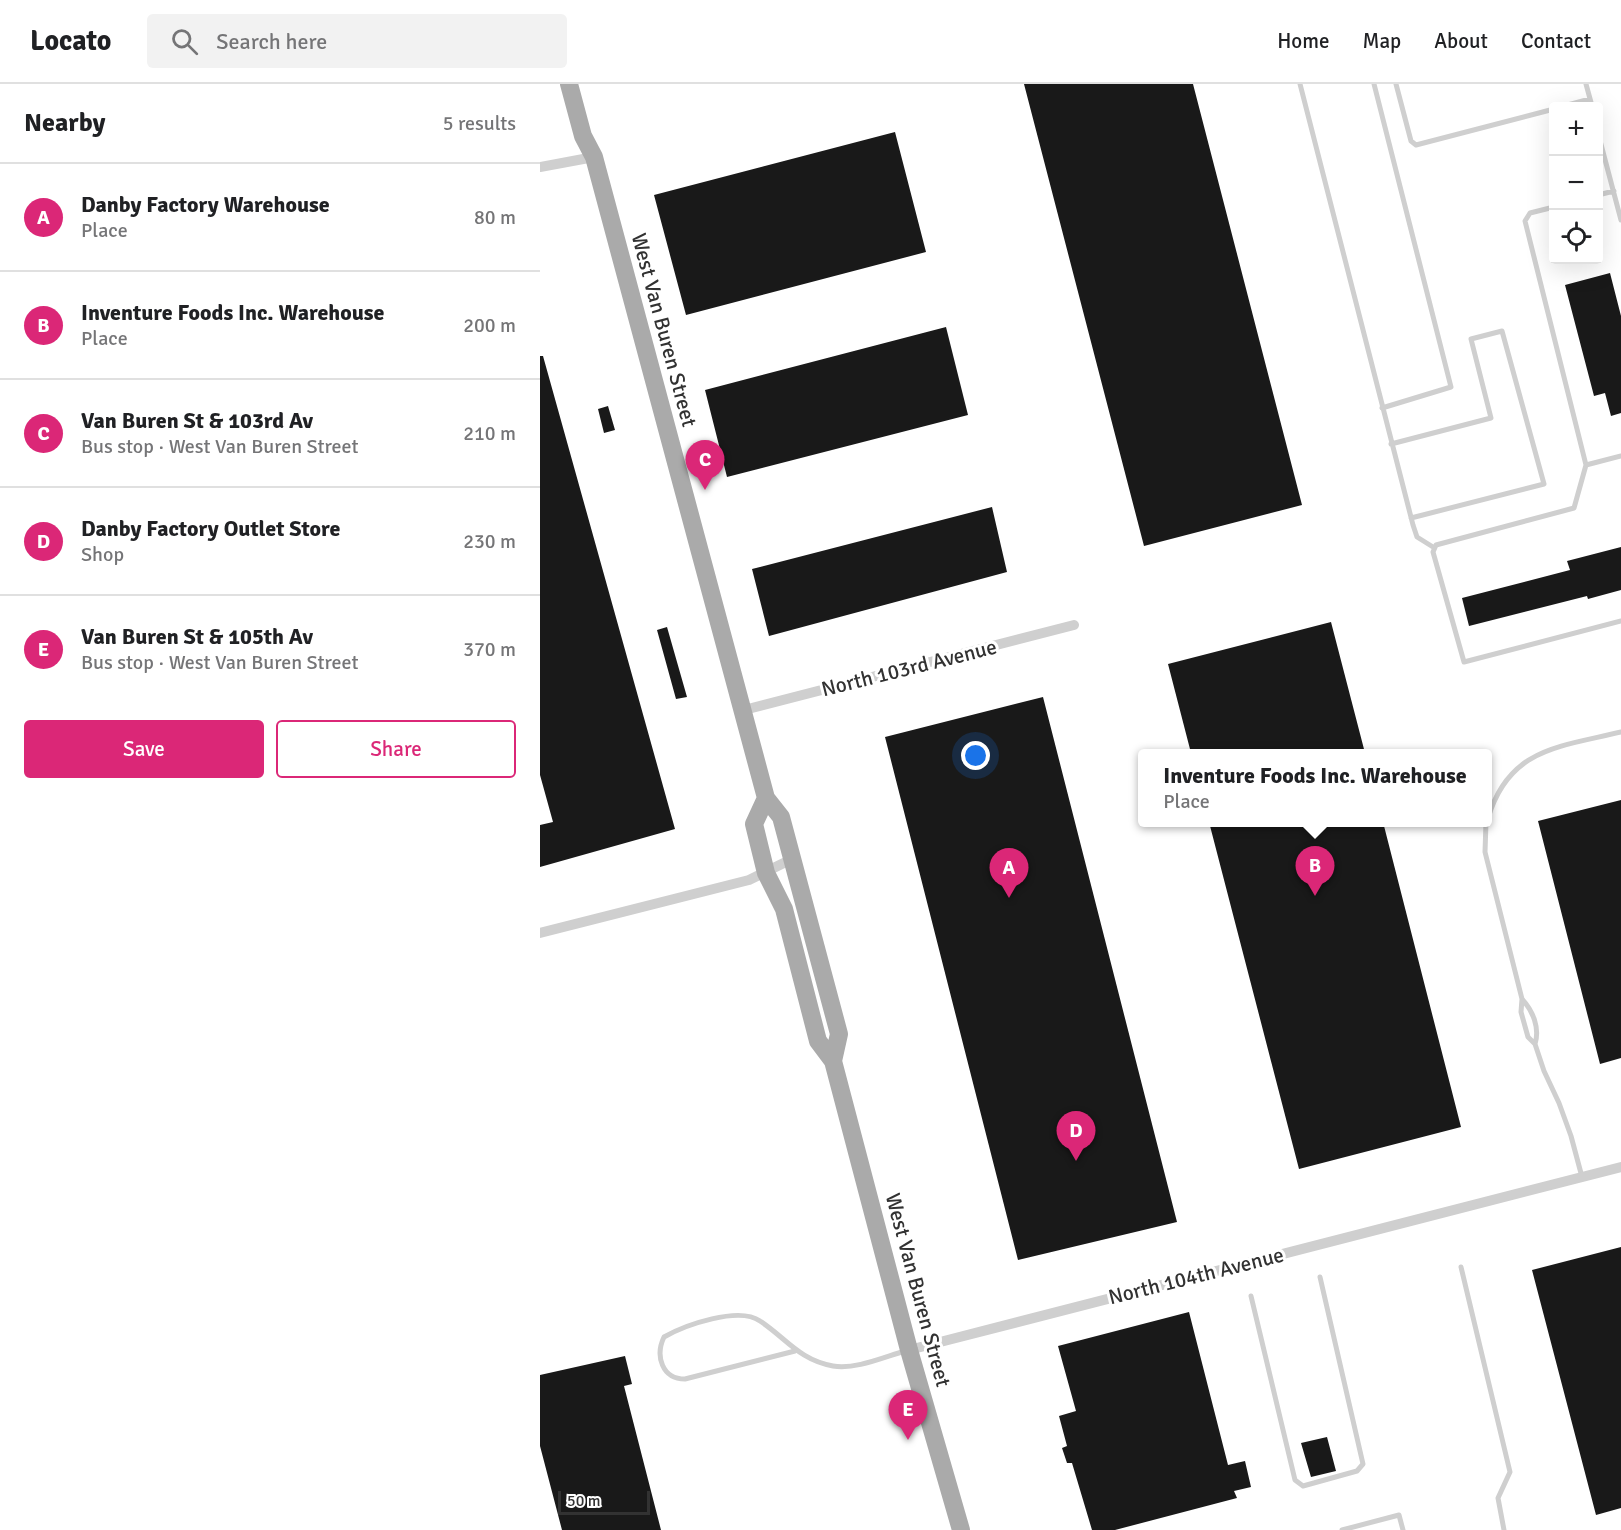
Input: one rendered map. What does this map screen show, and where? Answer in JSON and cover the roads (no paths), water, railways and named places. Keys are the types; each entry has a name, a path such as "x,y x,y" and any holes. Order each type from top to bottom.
{"main road":[{"name":"West Van Buren Street","path":"569,84 583,136 594,157 766,798 781,817 839,1034 833,1061"},
{"name":"West Van Buren Street","path":"766,798 754,824 766,873 784,909 818,1041 833,1061 909,1350 961,1530"},
{"path":"766,873 794,904 810,963 823,974"}],"street":[{"path":"540,167 594,157"},
{"name":"North 103rd Avenue","path":"744,710 1074,625"},
{"path":"540,933 749,880 792,859"},
{"name":"North 104th Avenue","path":"909,1350 1621,1167"}],"lane":[{"path":"1300,84 1411,518 1417,537 1434,547 1463,662 1621,621"},
{"path":"1374,84 1451,387 1382,408"},
{"path":"1396,84 1411,141 1416,145 1549,110"},
{"path":"1586,84 1591,102"},
{"path":"1579,102 1590,99"},
{"path":"1603,148 1621,220"},
{"path":"1603,194 1614,190"},
{"path":"1434,547 1574,508 1586,465 1525,221 1530,213 1549,208"},
{"path":"1391,444 1491,418 1471,339 1502,331 1544,484 1411,518"},
{"path":"1586,465 1621,456"},
{"path":"1492,803 1507,776 1528,758 1621,732"},
{"path":"1486,827 1485,852 1522,999 1521,1012 1528,1037 1535,1044 1571,1136 1582,1177"},
{"path":"1522,999 1531,1009 1538,1035 1535,1044"},
{"path":"1461,1267 1510,1472 1498,1498 1504,1530"},
{"path":"1251,1296 1296,1480 1303,1486 1357,1471 1363,1464 1320,1277"},
{"path":"795,1351 685,1379 675,1379 668,1374 659,1355 664,1337 674,1331 708,1319 746,1316 759,1320 795,1351 832,1366 845,1367 909,1350"},
{"path":"1342,1530 1399,1515 1403,1530"}],"place":[{"name":"Van Buren St & 103rd Av","path":"705,490"},
{"name":"Inventure Foods Inc. Warehouse","path":"1315,896"},
{"name":"Danby Factory Warehouse","path":"1009,898"},
{"name":"Danby Factory Outlet Store","path":"1076,1161"},
{"name":"Van Buren St & 105th Av","path":"908,1440"}]}
